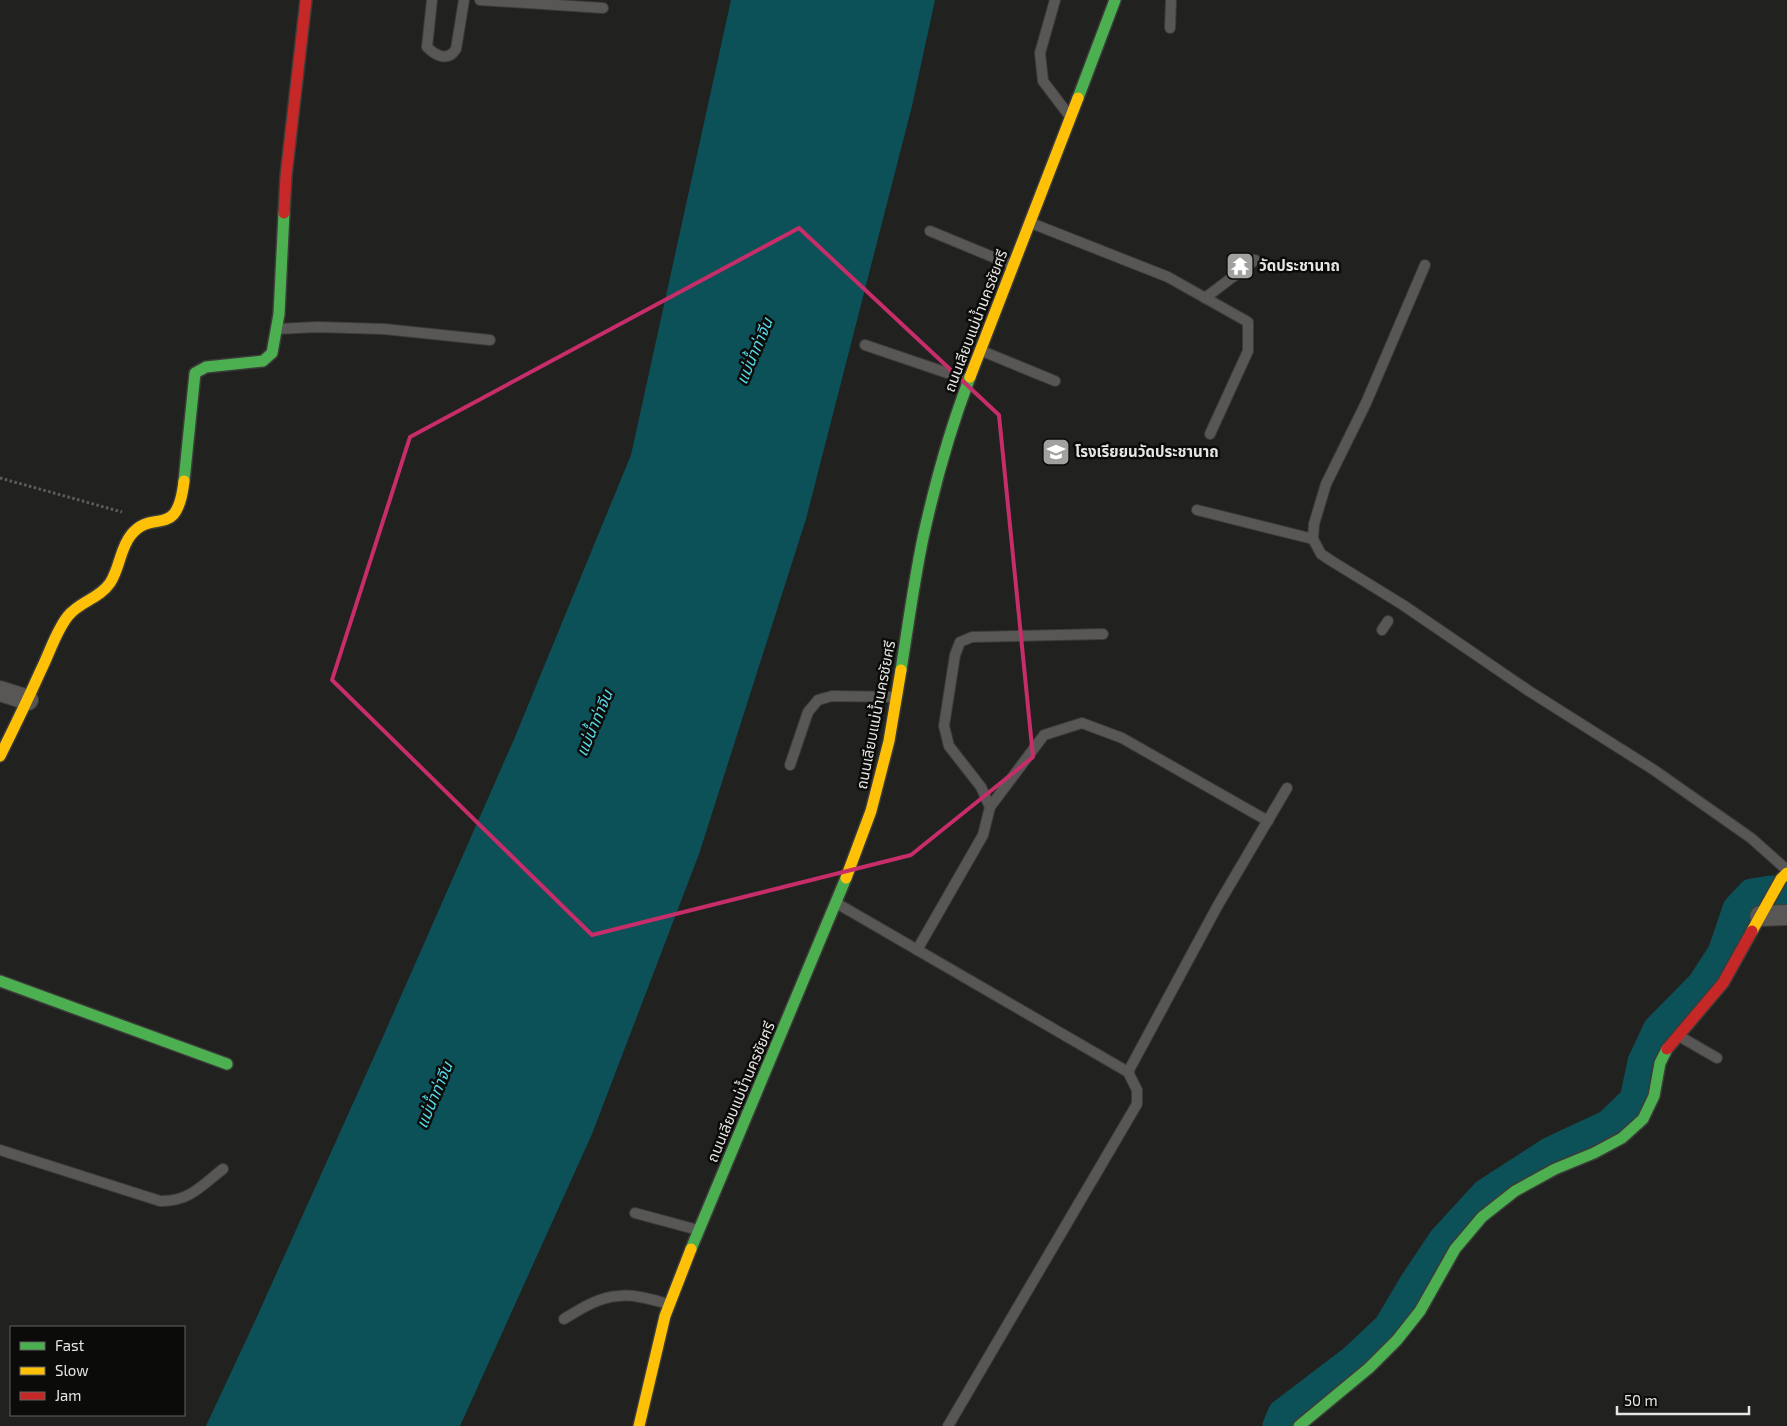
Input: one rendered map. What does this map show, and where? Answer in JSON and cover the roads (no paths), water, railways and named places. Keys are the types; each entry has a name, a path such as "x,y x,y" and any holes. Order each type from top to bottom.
{"street":[{"path":"0,756 64,621 74,608 96,597 106,589 130,537 136,529 173,517 179,511 195,374 206,367 263,361 272,353 277,329 286,176 306,0"},
{"name":"ถนนเลียบแม่น้ำนครชัยศรี","path":"639,1426 651,1371 670,1304 698,1230 837,903 871,811 888,741 923,540 937,480 957,412 1115,0"},
{"path":"0,691 28,700"},
{"path":"1299,1426 1369,1368 1397,1340 1420,1311 1454,1249 1482,1217 1516,1191 1555,1169 1594,1153 1622,1138 1643,1119 1654,1096 1660,1063 1668,1046 1723,983 1785,874"},
{"path":"1762,913 1787,914"},
{"path":"0,981 227,1064"}],"lane":[{"path":"432,0 427,47 439,56 447,57 453,55 456,49 464,0"},
{"path":"480,0 603,8"},
{"path":"1055,0 1040,53 1043,81 1070,117"},
{"path":"1170,0 1170,28"},
{"path":"1030,222 1168,277 1248,322 1248,351 1210,434"},
{"path":"930,230 1013,265"},
{"path":"1204,298 1255,260"},
{"path":"1425,265 1366,403 1326,484 1314,524 1313,539 1321,554 1403,605 1529,691 1654,770 1751,838 1785,874"},
{"path":"277,329 317,327 384,329 490,340"},
{"path":"865,345 969,380"},
{"path":"981,350 1055,381"},
{"path":"1197,510 1313,539"},
{"path":"1382,630 1388,621"},
{"path":"990,807 981,787 949,746 944,726 955,655 960,642 972,636 1103,634"},
{"path":"790,765 808,712 818,700 832,696 896,697"},
{"path":"917,950 984,835 990,807 1044,735 1082,723 1122,738 1268,821"},
{"path":"1128,1072 1218,905 1287,788"},
{"path":"837,903 1128,1072 1137,1090 1137,1104 948,1426"},
{"path":"1677,1034 1717,1058"},
{"path":"0,1150 160,1201 174,1201 186,1197 223,1168"},
{"path":"635,1213 698,1230"},
{"path":"564,1319 588,1305 617,1296 636,1296 670,1304"}],"water":[{"name":"แม่น้ำท่าจีน","path":"731,0 935,0 912,106 806,519 699,854 592,1134 460,1426 206,1426 382,1039 515,737 631,455"}],"waterway":[{"path":"1278,1426 1283,1414 1354,1360 1389,1327 1443,1241 1486,1194 1551,1152 1609,1125 1635,1100 1643,1062 1658,1030 1703,984 1723,953 1738,909 1752,894 1771,891 1787,893"}],"place":[{"name":"วัดประชานาถ","path":"1240,266"},
{"name":"โรงเรียยนวัดประชานาถ","path":"1056,452"}]}
